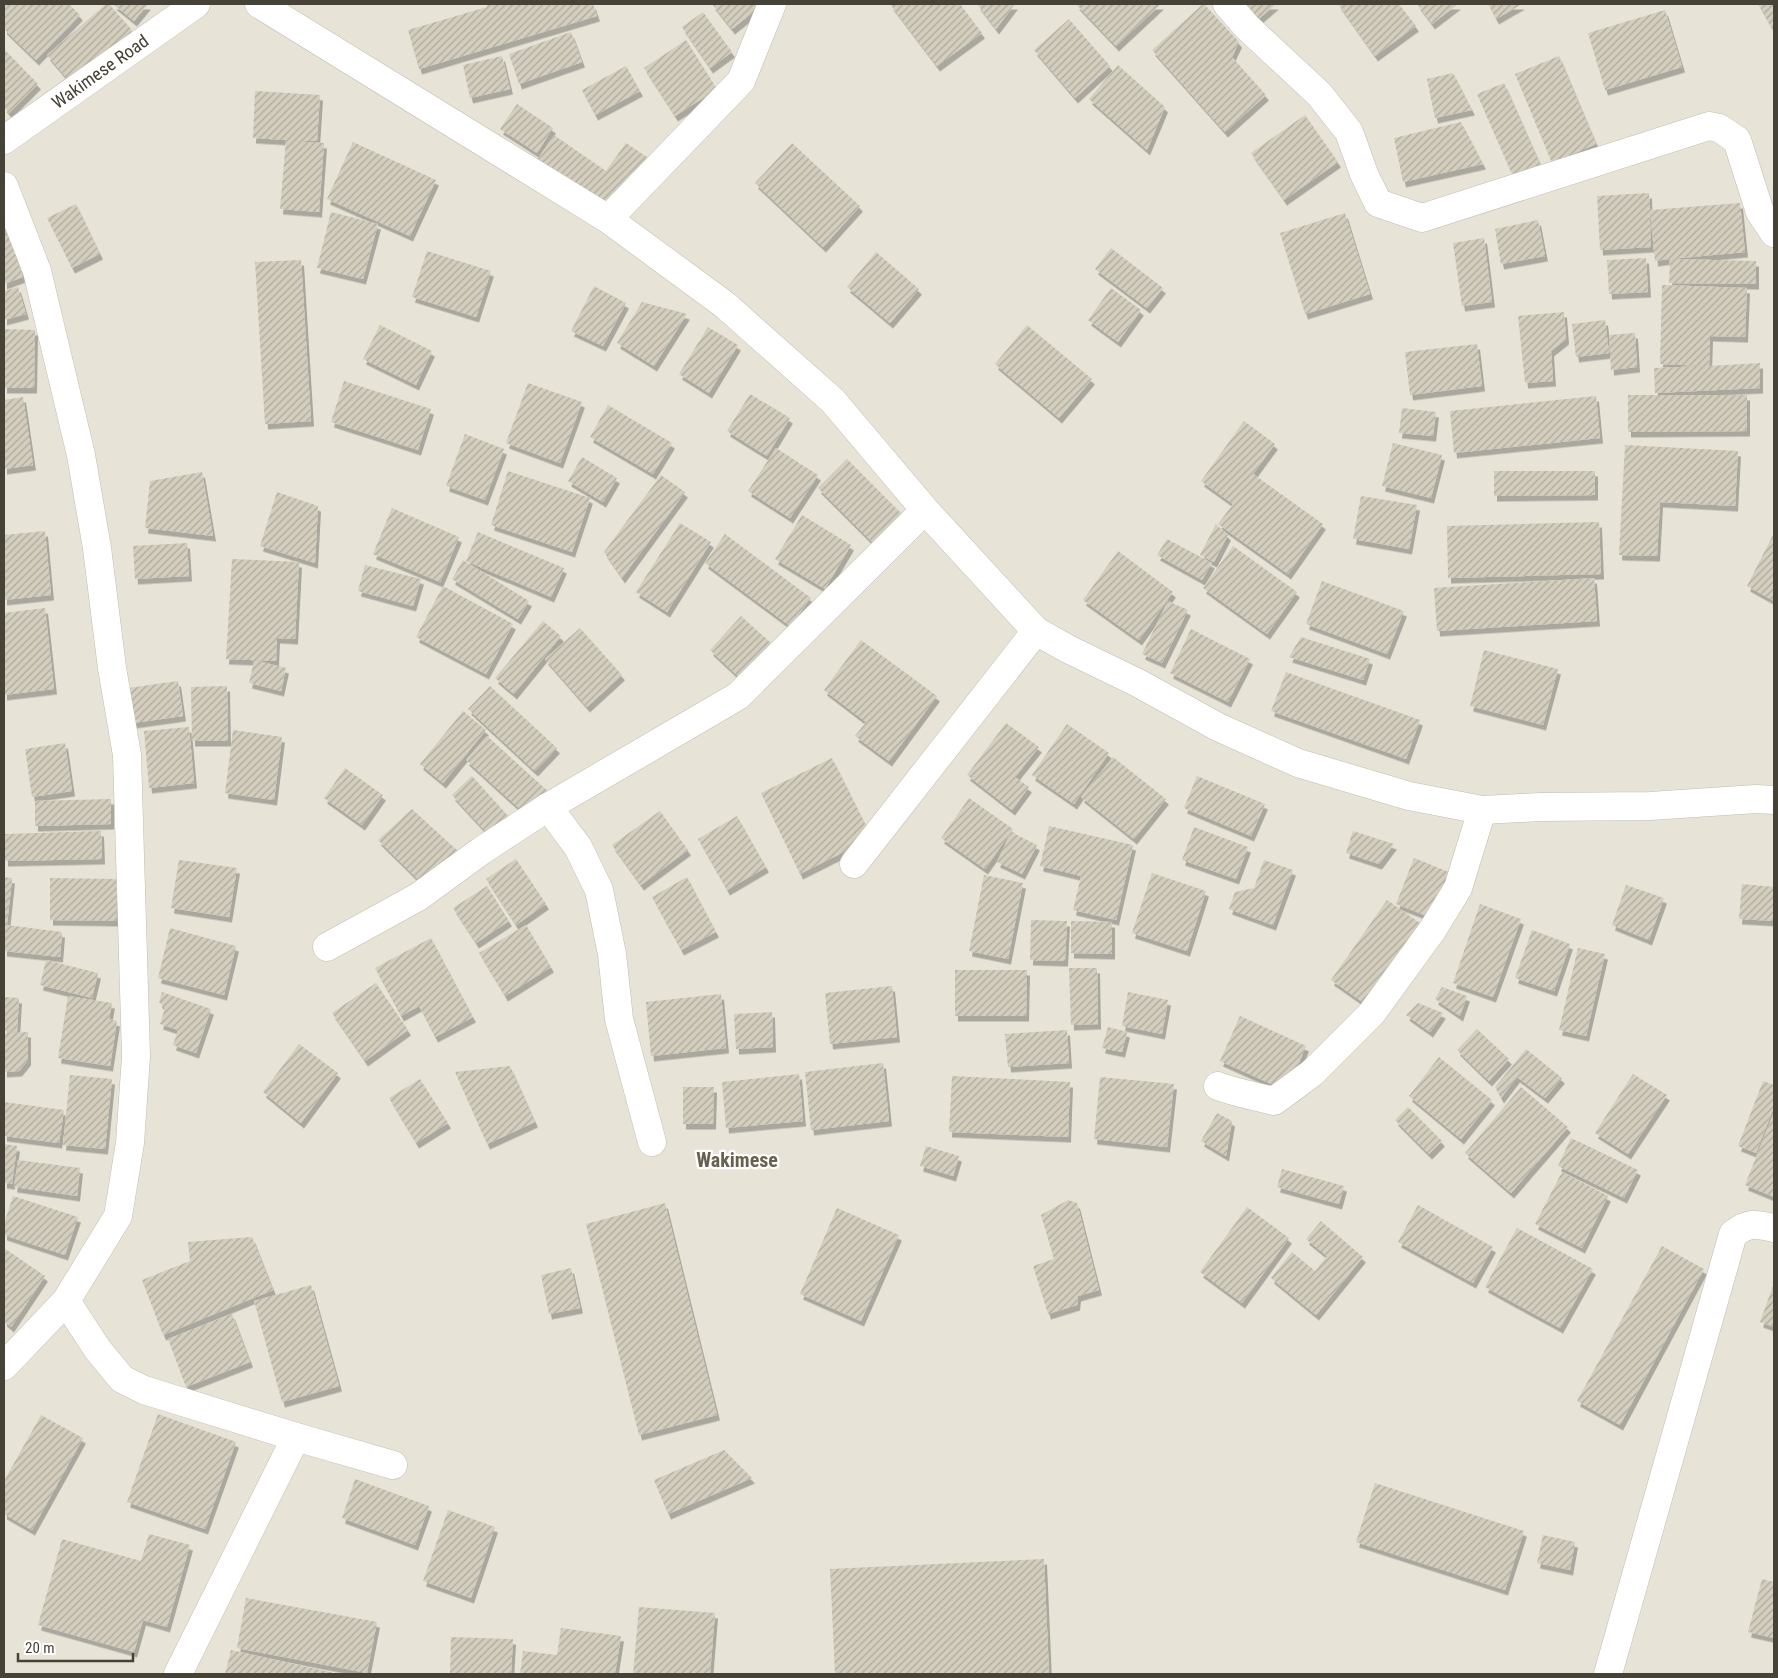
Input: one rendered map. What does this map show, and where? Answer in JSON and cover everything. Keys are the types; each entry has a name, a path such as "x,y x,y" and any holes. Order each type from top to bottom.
{"street":[{"name":"Wakimese Road","path":"4,140 196,4"},
{"path":"259,4 608,219 725,305 832,401 925,510 1036,631 1138,683 1195,715 1298,763 1409,796 1482,810 1541,807 1650,806 1756,799 1774,800"},
{"path":"608,219 741,81 772,4"},
{"path":"1227,4 1247,27 1320,94 1349,132 1364,174 1378,203 1422,218 1709,126 1719,128 1738,140 1760,212 1774,233"},
{"path":"4,186 37,271 81,455 97,548 112,668 127,755 136,1056 130,1143 118,1216 66,1301 4,1366"},
{"path":"327,947 418,897 481,851 548,807 738,696 925,510"},
{"path":"854,864 1036,631"},
{"path":"548,807 578,848 599,890 612,954 619,1019 652,1142"},
{"path":"1218,1086 1233,1092 1274,1101 1312,1073 1372,1013 1433,929 1458,888 1482,810"},
{"path":"1608,1674 1733,1234 1745,1225 1762,1225 1774,1228"},
{"path":"66,1301 98,1350 122,1379 144,1390 393,1465"},
{"path":"178,1674 296,1437"}],"shaded area":[{"path":"4,4 1774,4 1774,1674 4,1674"}],"building":[{"path":"4,4 69,4 80,15 36,60 4,29"},
{"path":"106,4 109,4 132,30 71,83 47,55"},
{"path":"113,4 148,4 134,21"},
{"path":"487,4 593,4 597,16 419,69 408,30 487,7"},
{"path":"712,4 763,4 732,29"},
{"path":"890,4 960,4 982,33 937,66"},
{"path":"977,4 1015,4 996,29"},
{"path":"1076,4 1161,4 1116,46"},
{"path":"1203,4 1239,42 1232,57 1266,95 1225,132 1152,50"},
{"path":"1240,4 1276,4 1255,22"},
{"path":"1338,4 1399,4 1416,26 1375,56"},
{"path":"1417,4 1458,4 1432,24"},
{"path":"1488,4 1522,4 1496,19"},
{"path":"1758,4 1774,4 1774,32"},
{"path":"1665,10 1682,67 1605,90 1588,33"},
{"path":"703,12 732,52 710,68 682,27"},
{"path":"1069,19 1110,66 1075,98 1034,50"},
{"path":"571,32 582,62 519,84 509,54"},
{"path":"686,40 717,89 675,116 644,68"},
{"path":"4,49 38,84 9,113 4,107"},
{"path":"502,56 510,89 470,98 463,65"},
{"path":"1559,56 1596,144 1552,163 1515,74"},
{"path":"1118,65 1165,107 1147,150 1089,99"},
{"path":"626,66 640,91 595,115 582,90"},
{"path":"1453,73 1472,110 1435,118 1427,79"},
{"path":"1504,83 1541,166 1514,179 1477,94"},
{"path":"255,91 320,95 317,141 290,141 324,143 319,212 280,209 286,140 253,138"},
{"path":"517,104 553,128 537,153 500,129"},
{"path":"1305,115 1338,162 1284,200 1251,153"},
{"path":"1461,122 1483,164 1403,182 1394,138"},
{"path":"554,135 606,171 626,143 647,157 610,211 537,160"},
{"path":"353,142 436,180 410,236 327,199"},
{"path":"792,143 860,206 823,247 755,183"},
{"path":"1649,193 1651,247 1600,250 1597,196"},
{"path":"1740,203 1745,252 1655,261 1650,210"},
{"path":"76,204 100,254 72,268 47,218"},
{"path":"331,212 378,224 363,279 317,268"},
{"path":"1345,213 1370,294 1305,314 1280,233"},
{"path":"4,218 23,277 4,284"},
{"path":"1538,220 1545,256 1501,264 1495,229"},
{"path":"1484,238 1492,302 1462,306 1453,243"},
{"path":"1111,248 1163,288 1147,308 1095,269"},
{"path":"427,251 491,271 476,317 412,297"},
{"path":"876,252 919,289 890,323 847,287"},
{"path":"1646,258 1648,292 1609,294 1607,260"},
{"path":"1670,259 1756,261 1756,284 1669,283"},
{"path":"301,260 311,421 265,424 255,262"},
{"path":"1662,285 1747,288 1745,337 1710,336 1709,366 1760,363 1760,388 1655,393 1654,368 1705,366 1660,364"},
{"path":"594,286 626,303 603,346 571,331"},
{"path":"18,287 26,314 4,320 4,291"},
{"path":"1111,288 1141,310 1118,342 1088,320"},
{"path":"642,302 687,314 654,366 617,343"},
{"path":"1564,312 1566,339 1551,351 1553,381 1525,383 1518,316"},
{"path":"1605,320 1609,353 1576,357 1572,324"},
{"path":"380,325 432,351 416,385 363,359"},
{"path":"1027,325 1092,379 1059,418 995,364"},
{"path":"708,327 738,345 709,393 679,374"},
{"path":"4,329 35,330 34,388 4,388"},
{"path":"1635,333 1637,367 1611,370 1609,335"},
{"path":"1477,344 1482,386 1410,395 1405,352"},
{"path":"344,381 431,409 418,450 331,422"},
{"path":"528,383 582,402 560,463 506,443"},
{"path":"750,394 790,418 767,456 727,431"},
{"path":"1628,395 1747,395 1747,431 1628,432"},
{"path":"1596,396 1600,438 1454,453 1450,411"},
{"path":"23,397 33,465 4,469 4,400"},
{"path":"608,405 672,443 653,474 590,437"},
{"path":"1402,408 1436,412 1433,436 1399,433"},
{"path":"1244,421 1275,444 1253,474 1323,524 1288,574 1218,524 1233,504 1201,481"},
{"path":"465,434 504,449 485,500 446,486"},
{"path":"1393,443 1442,455 1431,498 1382,486"},
{"path":"1625,445 1738,451 1735,506 1660,502 1657,556 1619,555"},
{"path":"776,448 818,475 790,518 748,491"},
{"path":"582,457 617,478 603,502 568,481"},
{"path":"847,459 904,516 875,545 818,488"},
{"path":"508,471 590,498 572,552 491,525"},
{"path":"1494,471 1595,471 1595,495 1494,496"},
{"path":"202,472 213,536 145,528 150,481"},
{"path":"661,475 685,492 622,578 604,552"},
{"path":"277,492 318,506 315,563 260,546"},
{"path":"1361,496 1417,505 1409,549 1353,539"},
{"path":"392,508 459,537 440,582 373,554"},
{"path":"802,515 851,545 825,589 775,559"},
{"path":"1599,522 1601,574 1448,578 1447,526"},
{"path":"680,523 711,542 667,612 636,592"},
{"path":"1216,524 1228,535 1214,562 1200,555"},
{"path":"45,531 51,595 4,600 4,535"},
{"path":"478,532 564,568 551,597 466,561"},
{"path":"1774,533 1774,601 1747,586"},
{"path":"725,534 811,598 790,626 705,563"},
{"path":"1167,539 1212,563 1202,580 1157,555"},
{"path":"187,543 189,576 135,579 133,546"},
{"path":"1233,546 1297,592 1267,634 1203,588"},
{"path":"1118,551 1173,592 1139,640 1083,600"},
{"path":"232,559 299,562 295,639 277,638 276,661 226,659"},
{"path":"463,560 529,601 518,619 452,579"},
{"path":"365,565 421,579 413,606 358,591"},
{"path":"1594,578 1597,621 1437,631 1434,588"},
{"path":"1322,581 1404,611 1387,654 1306,624"},
{"path":"443,586 513,624 486,674 416,637"},
{"path":"1168,601 1188,610 1162,663 1142,654"},
{"path":"45,608 54,689 4,695 4,613"},
{"path":"741,616 772,644 740,678 710,650"},
{"path":"543,621 561,636 514,694 495,678"},
{"path":"580,628 622,675 587,707 545,659"},
{"path":"1191,629 1250,659 1228,702 1170,673"},
{"path":"1301,637 1370,659 1363,680 1289,657"},
{"path":"861,640 937,696 889,761 855,736 866,722 824,690"},
{"path":"1484,650 1558,669 1543,725 1470,706"},
{"path":"254,660 286,668 281,691 249,683"},
{"path":"1286,672 1420,720 1406,759 1271,711"},
{"path":"178,681 183,716 133,723 128,688"},
{"path":"227,686 228,741 192,741 191,687"},
{"path":"490,686 557,748 535,771 468,709"},
{"path":"463,711 486,730 443,783 420,764"},
{"path":"1006,723 1039,747 1015,777 1029,787 1012,810 967,775"},
{"path":"1067,724 1109,753 1074,804 1032,775"},
{"path":"189,727 194,783 149,788 144,731"},
{"path":"233,730 282,737 274,800 225,793"},
{"path":"487,736 551,794 520,809 466,760"},
{"path":"65,743 72,791 32,797 25,749"},
{"path":"1113,757 1166,799 1134,839 1081,797"},
{"path":"832,758 872,838 800,874 761,793"},
{"path":"345,768 383,795 362,825 324,798"},
{"path":"472,776 510,818 490,836 452,795"},
{"path":"1197,776 1265,804 1251,836 1184,808"},
{"path":"969,798 1013,829 985,869 941,838"},
{"path":"111,799 111,824 35,826 35,801"},
{"path":"412,809 459,852 426,887 378,840"},
{"path":"660,811 688,850 641,885 612,845"},
{"path":"737,816 766,867 727,890 698,839"},
{"path":"1049,826 1133,845 1116,920 1073,910 1081,876 1040,866"},
{"path":"1194,827 1248,847 1236,879 1182,860"},
{"path":"101,831 102,859 5,861 5,834"},
{"path":"1353,831 1394,844 1379,864 1346,853"},
{"path":"1011,832 1037,845 1022,874 997,862"},
{"path":"1414,858 1454,874 1435,919 1396,904"},
{"path":"516,859 546,904 516,925 486,879"},
{"path":"179,860 237,868 229,917 171,908"},
{"path":"1264,860 1293,870 1273,925 1229,909 1235,892 1254,888"},
{"path":"1152,873 1206,891 1187,951 1132,933"},
{"path":"984,875 1023,883 1008,959 969,951"},
{"path":"4,877 12,878 7,925 62,932 60,957 4,951"},
{"path":"687,877 716,932 681,950 652,897"},
{"path":"50,878 117,879 116,921 50,920"},
{"path":"1742,884 1774,887 1774,921 1739,919"},
{"path":"1626,885 1664,898 1649,940 1612,925"},
{"path":"487,886 509,921 476,943 453,908"},
{"path":"1387,900 1427,928 1371,1008 1331,980"},
{"path":"1480,904 1521,919 1493,997 1453,983"},
{"path":"1031,920 1067,921 1065,961 1030,960"},
{"path":"1071,921 1112,922 1112,954 1071,953"},
{"path":"526,925 551,967 505,996 479,953"},
{"path":"170,928 236,946 224,995 158,978"},
{"path":"1532,930 1570,944 1554,991 1515,978"},
{"path":"431,938 473,1017 435,1037 419,1006 401,1016 375,968"},
{"path":"1578,948 1605,954 1586,1036 1559,1030"},
{"path":"46,960 98,973 92,998 40,985"},
{"path":"1069,968 1097,968 1098,1024 1071,1025"},
{"path":"955,970 1027,970 1026,1016 955,1016"},
{"path":"376,983 408,1030 365,1061 332,1013"},
{"path":"892,986 897,1037 830,1044 825,993"},
{"path":"1442,987 1467,996 1460,1016 1435,999"},
{"path":"162,992 211,1009 196,1053 173,1045 178,1030 160,1024 165,1008 159,1002"},
{"path":"1128,992 1168,1000 1162,1034 1122,1026"},
{"path":"721,994 726,1048 651,1056 646,1002"},
{"path":"68,996 112,1003 109,1019 117,1021 110,1066 58,1058"},
{"path":"4,997 19,998 17,1032 4,1031"},
{"path":"1418,1003 1443,1013 1430,1032 1406,1015"},
{"path":"772,1012 773,1047 736,1049 734,1014"},
{"path":"1240,1016 1306,1046 1287,1091 1220,1061"},
{"path":"1108,1027 1127,1032 1122,1052 1102,1048"},
{"path":"1477,1029 1509,1059 1489,1081 1457,1050"},
{"path":"1067,1030 1069,1063 1008,1067 1005,1034"},
{"path":"28,1032 28,1060 19,1071 4,1072 4,1033"},
{"path":"299,1044 338,1073 301,1123 263,1092"},
{"path":"1526,1049 1562,1078 1545,1098 1517,1077 1501,1098 1495,1087"},
{"path":"1439,1057 1492,1100 1461,1139 1409,1096"},
{"path":"883,1063 889,1121 811,1130 805,1072"},
{"path":"510,1066 535,1122 487,1144 455,1072"},
{"path":"799,1074 803,1121 726,1128 722,1082"},
{"path":"1633,1074 1667,1095 1628,1154 1595,1133"},
{"path":"70,1075 112,1079 105,1149 63,1145"},
{"path":"952,1076 1070,1082 1068,1137 949,1132"},
{"path":"1100,1077 1174,1084 1167,1147 1094,1139"},
{"path":"420,1079 448,1123 416,1143 389,1098"},
{"path":"1763,1081 1774,1085 1774,1107 1756,1153 1738,1146"},
{"path":"683,1087 714,1087 713,1124 683,1124"},
{"path":"1521,1087 1568,1127 1511,1193 1465,1153"},
{"path":"4,1102 64,1110 59,1143 4,1136"},
{"path":"1408,1107 1442,1141 1429,1154 1395,1120"},
{"path":"1774,1112 1774,1197 1745,1185"},
{"path":"1217,1113 1232,1121 1226,1156 1201,1141"},
{"path":"1571,1138 1638,1170 1624,1198 1558,1166"},
{"path":"4,1144 17,1146 12,1184 4,1183"},
{"path":"926,1146 959,1156 953,1176 920,1166"},
{"path":"18,1160 80,1168 77,1196 14,1187"},
{"path":"1282,1169 1344,1186 1339,1204 1277,1187"},
{"path":"1562,1172 1608,1196 1582,1248 1535,1224"},
{"path":"13,1196 78,1217 65,1255 4,1235 4,1224"},
{"path":"1068,1200 1077,1203 1099,1290 1078,1296 1077,1305 1048,1314 1033,1266 1054,1259 1041,1215"},
{"path":"665,1203 717,1415 639,1435 586,1224"},
{"path":"1418,1205 1493,1247 1473,1283 1398,1242"},
{"path":"1247,1207 1289,1238 1242,1303 1200,1272"},
{"path":"837,1208 899,1235 861,1321 800,1294"},
{"path":"1321,1221 1363,1257 1316,1315 1271,1278 1292,1252 1315,1271 1327,1256 1306,1239"},
{"path":"1517,1228 1593,1269 1560,1328 1485,1287"},
{"path":"252,1237 273,1290 163,1335 142,1280 190,1261 188,1242"},
{"path":"1662,1246 1704,1269 1620,1425 1577,1401"},
{"path":"4,1248 45,1276 11,1327 4,1321"},
{"path":"571,1268 580,1308 549,1314 541,1275"},
{"path":"1774,1283 1774,1327 1760,1322"},
{"path":"311,1285 339,1386 282,1402 254,1301"},
{"path":"232,1314 250,1362 186,1387 168,1339"},
{"path":"158,1414 236,1442 205,1529 127,1502"},
{"path":"41,1415 83,1438 32,1530 4,1514 4,1481"},
{"path":"724,1450 752,1478 668,1514 654,1480"},
{"path":"355,1479 429,1506 415,1545 342,1518"},
{"path":"1375,1483 1524,1531 1505,1590 1356,1542"},
{"path":"448,1510 495,1527 471,1598 423,1581"},
{"path":"149,1534 190,1545 167,1627 143,1620 134,1652 38,1625 62,1539 141,1561"},
{"path":"1543,1535 1575,1542 1570,1570 1537,1563"},
{"path":"1044,1559 1049,1674 835,1674 830,1569"},
{"path":"1762,1579 1774,1582 1774,1638 1748,1632"},
{"path":"246,1598 377,1622 367,1673 237,1648"},
{"path":"639,1607 715,1613 710,1674 633,1674"},
{"path":"561,1628 621,1636 615,1674 520,1674 523,1651 557,1655"},
{"path":"451,1637 513,1639 511,1674 450,1674"},
{"path":"231,1650 334,1673 334,1674 225,1674"}],"district":[{"name":"Wakimese","path":"737,1160"}]}
